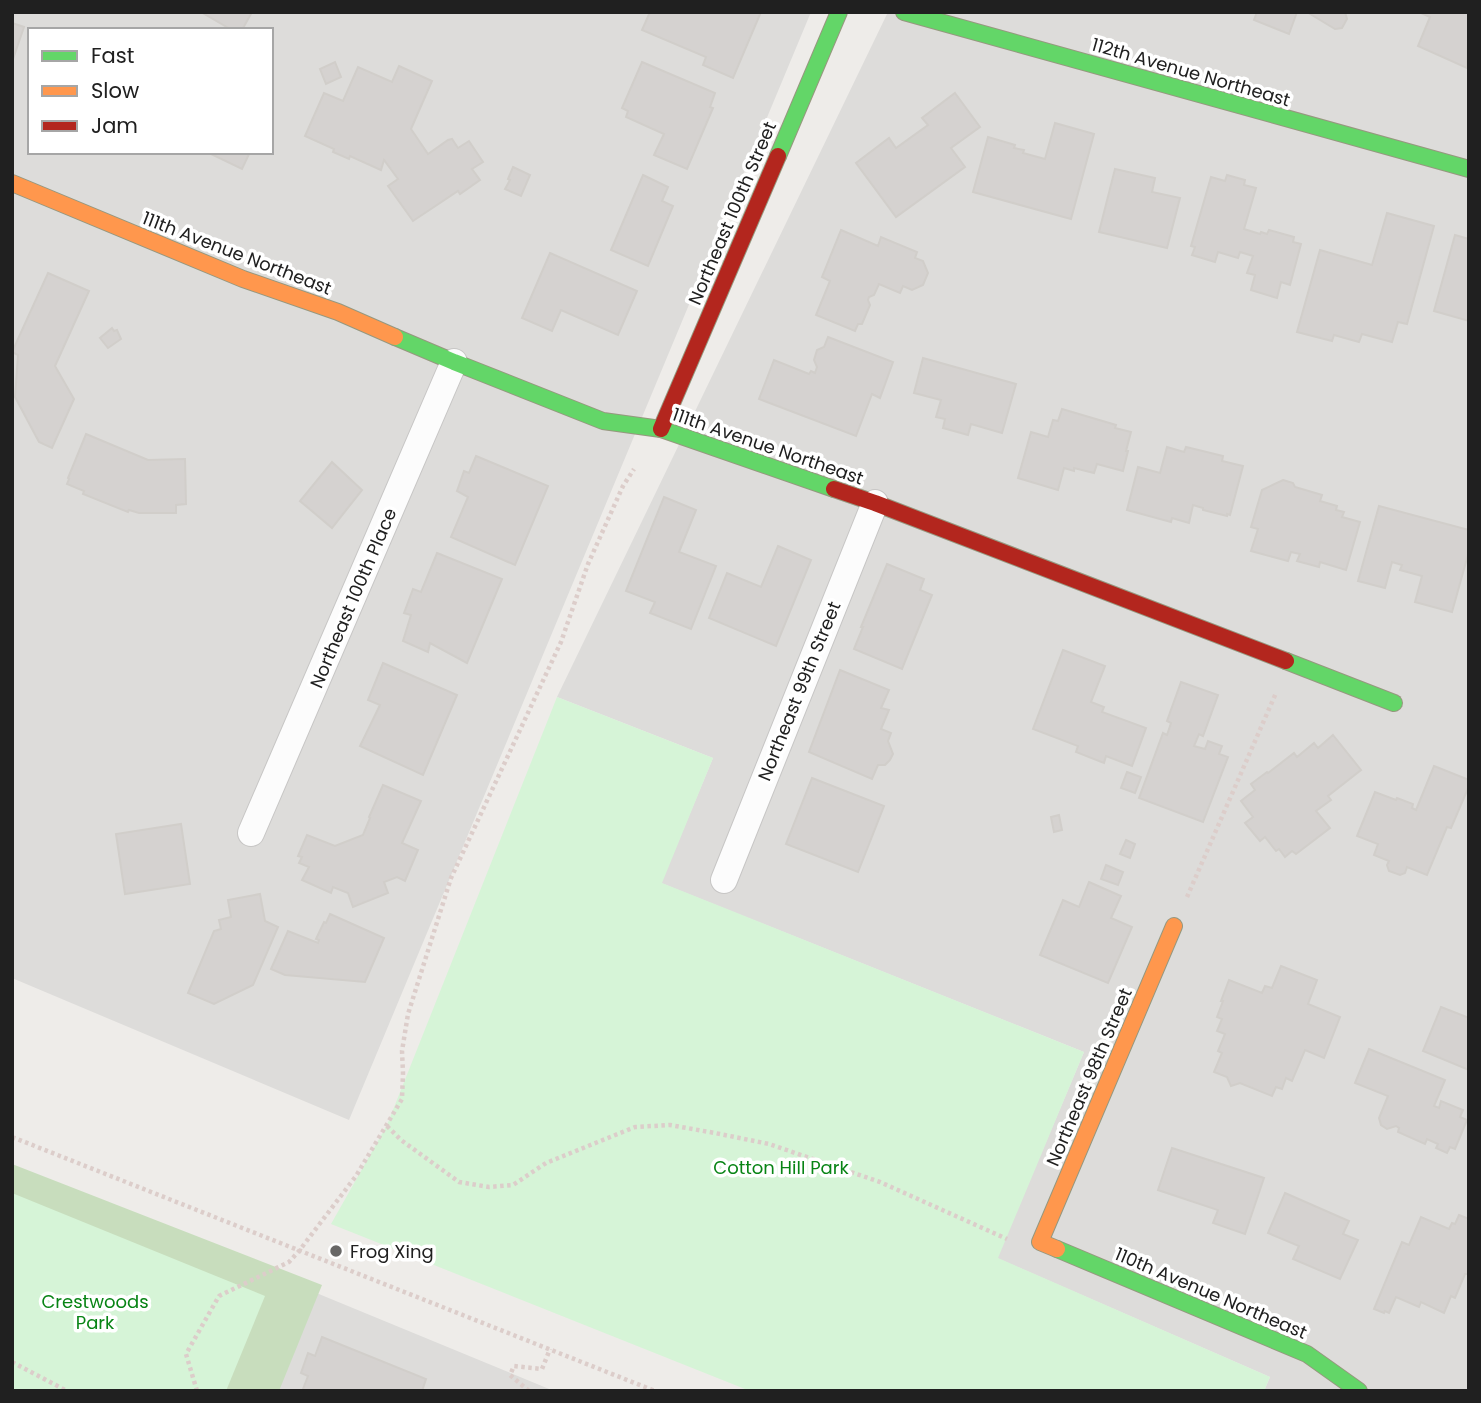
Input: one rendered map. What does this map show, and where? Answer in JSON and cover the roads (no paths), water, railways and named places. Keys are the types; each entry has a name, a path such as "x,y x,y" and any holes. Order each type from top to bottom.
{"street":[{"name":"Northeast 100th Street","path":"661,429 839,12"},
{"name":"112th Avenue Northeast","path":"904,12 1469,169"},
{"name":"111th Avenue Northeast","path":"12,183 243,279 338,312 454,362 603,421 661,429 875,503 1394,703"},
{"name":"Northeast 100th Place","path":"251,833 454,362"},
{"name":"Northeast 99th Street","path":"724,880 875,503"},
{"name":"Northeast 98th Street","path":"1040,1242 1174,926"},
{"name":"110th Avenue Northeast","path":"1040,1242 1307,1354 1359,1391"}],"place":[{"name":"Frog Xing","path":"336,1251"}],"park label":[{"name":"Cotton Hill Park","path":"781,1167"},
{"name":"Crestwoods Park","path":"95,1311"}]}
